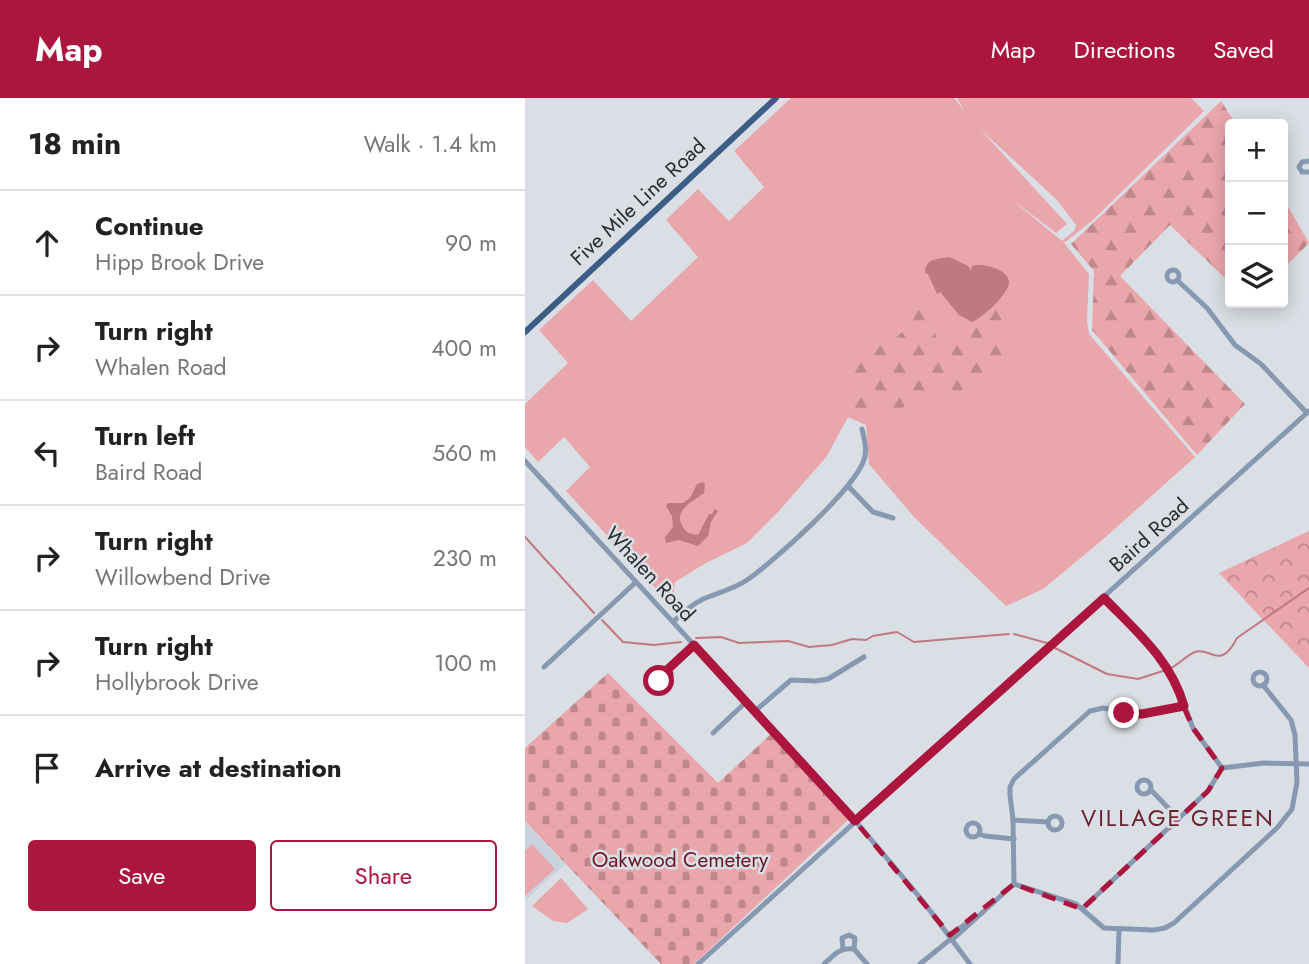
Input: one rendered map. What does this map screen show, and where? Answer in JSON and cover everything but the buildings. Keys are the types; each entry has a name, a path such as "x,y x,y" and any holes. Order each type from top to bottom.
{"main road":[{"name":"Five Mile Line Road","path":"525,332 776,98"}],"street":[{"path":"1309,161 1303,160 1299,167 1303,172 1309,172"},
{"path":"1177,280 1207,308 1232,342 1261,364 1308,412"},
{"name":"Baird Road","path":"698,964 709,959 855,821 1308,412"},
{"path":"673,622 701,600 750,578 798,538 848,486 866,456 862,429"},
{"name":"Whalen Road","path":"525,461 855,821 951,937 970,964"},
{"path":"848,486 873,513 893,518"},
{"path":"544,667 636,582"},
{"path":"1104,598 1164,662 1174,678 1197,736 1222,768"},
{"path":"667,670 694,645"},
{"path":"755,712 791,680 828,679 864,657"},
{"path":"1014,884 1070,902 1082,909 1099,926 1119,930 1154,930 1170,926 1277,828 1292,808 1296,795 1298,763 1296,735 1291,720 1263,685"},
{"path":"713,733 746,702"},
{"path":"920,964 1014,884 1011,782 1090,710 1103,708 1142,714 1184,706"},
{"path":"1222,768 1264,763 1309,764"},
{"path":"1082,909 1208,791 1222,768"},
{"path":"1150,789 1178,818"},
{"path":"1013,820 1048,822"},
{"path":"979,834 1014,839"},
{"path":"1118,964 1119,930"},
{"path":"843,948 842,938 849,934 855,938 854,948 867,964"},
{"path":"824,964 843,948 854,948"}],"highlighted area":[{"path":"1104,598 1164,662 1193,728 1222,768 1208,791 1082,909 1014,884 950,935 855,821"}],"shaded area":[{"path":"950,257 968,266 971,271 972,266 988,266 1000,270 1008,277 1008,287 1000,299 972,322 959,315 940,292 937,294 928,274 925,273 930,262"},
{"path":"703,482 704,493 685,507 680,521 687,532 698,535 709,514 715,509 718,511 711,522 708,536 698,546 679,540 666,543 665,537 673,527 672,516 666,506 668,503 683,503 690,498 697,484"},
{"path":"525,822 565,864 525,901"}],"green space":[{"path":"791,98 954,98 965,112 957,98 1191,98 1204,111 1093,220 1064,243 1089,274 1089,334 1195,457 1043,589 1006,606 914,517 869,464 866,425 848,417 827,456 747,543 675,582 672,606 566,491 590,467 564,437 538,462 525,447 525,404 568,363 539,330 593,280 631,321 698,257 666,220 698,189 729,221 764,187 734,151","holes":["980,129 1056,199 1076,225 1074,231 1062,241 1010,198 1056,233 1067,224"]},
{"path":"1221,101 1233,119 1225,119 1225,278 1170,225 1120,276 1245,404 1197,455 1092,330 1094,271 1071,244"},
{"path":"1288,207 1309,243 1288,264"},
{"path":"919,293 933,305 933,329 940,345 952,344 961,336 964,324 981,319 1001,297 1006,337 1001,362 995,373 974,390 954,397 925,393 894,412 876,416 866,414 844,401 861,352 882,340 888,345 904,330 910,297"},
{"path":"1309,531 1309,668 1219,573"},
{"name":"Oakwood Cemetery","path":"608,673 718,783 771,734 849,819 694,964 661,964 525,821 525,748"},
{"path":"532,844 555,869 525,896 525,851"},
{"path":"561,878 588,909 567,923 553,921 532,906"}],"waterway":[{"path":"525,537 594,613"},
{"path":"1171,668 1195,652 1215,656 1225,654 1237,638 1309,588"},
{"path":"602,620 623,642 654,645 681,642"},
{"path":"696,638 721,637 739,643 788,641 809,647 832,645 852,639 866,640 873,636 897,632 914,642 1009,634"},
{"path":"1014,634 1047,643"},
{"path":"1055,648 1107,674 1138,679 1166,670"}],"district":[{"name":"VILLAGE GREEN","path":"1178,818"}],"route":[{"path":"659,681 668,679 667,670 694,645 855,821 1104,598 1164,662 1180,691 1184,706 1142,714 1124,713"}]}
